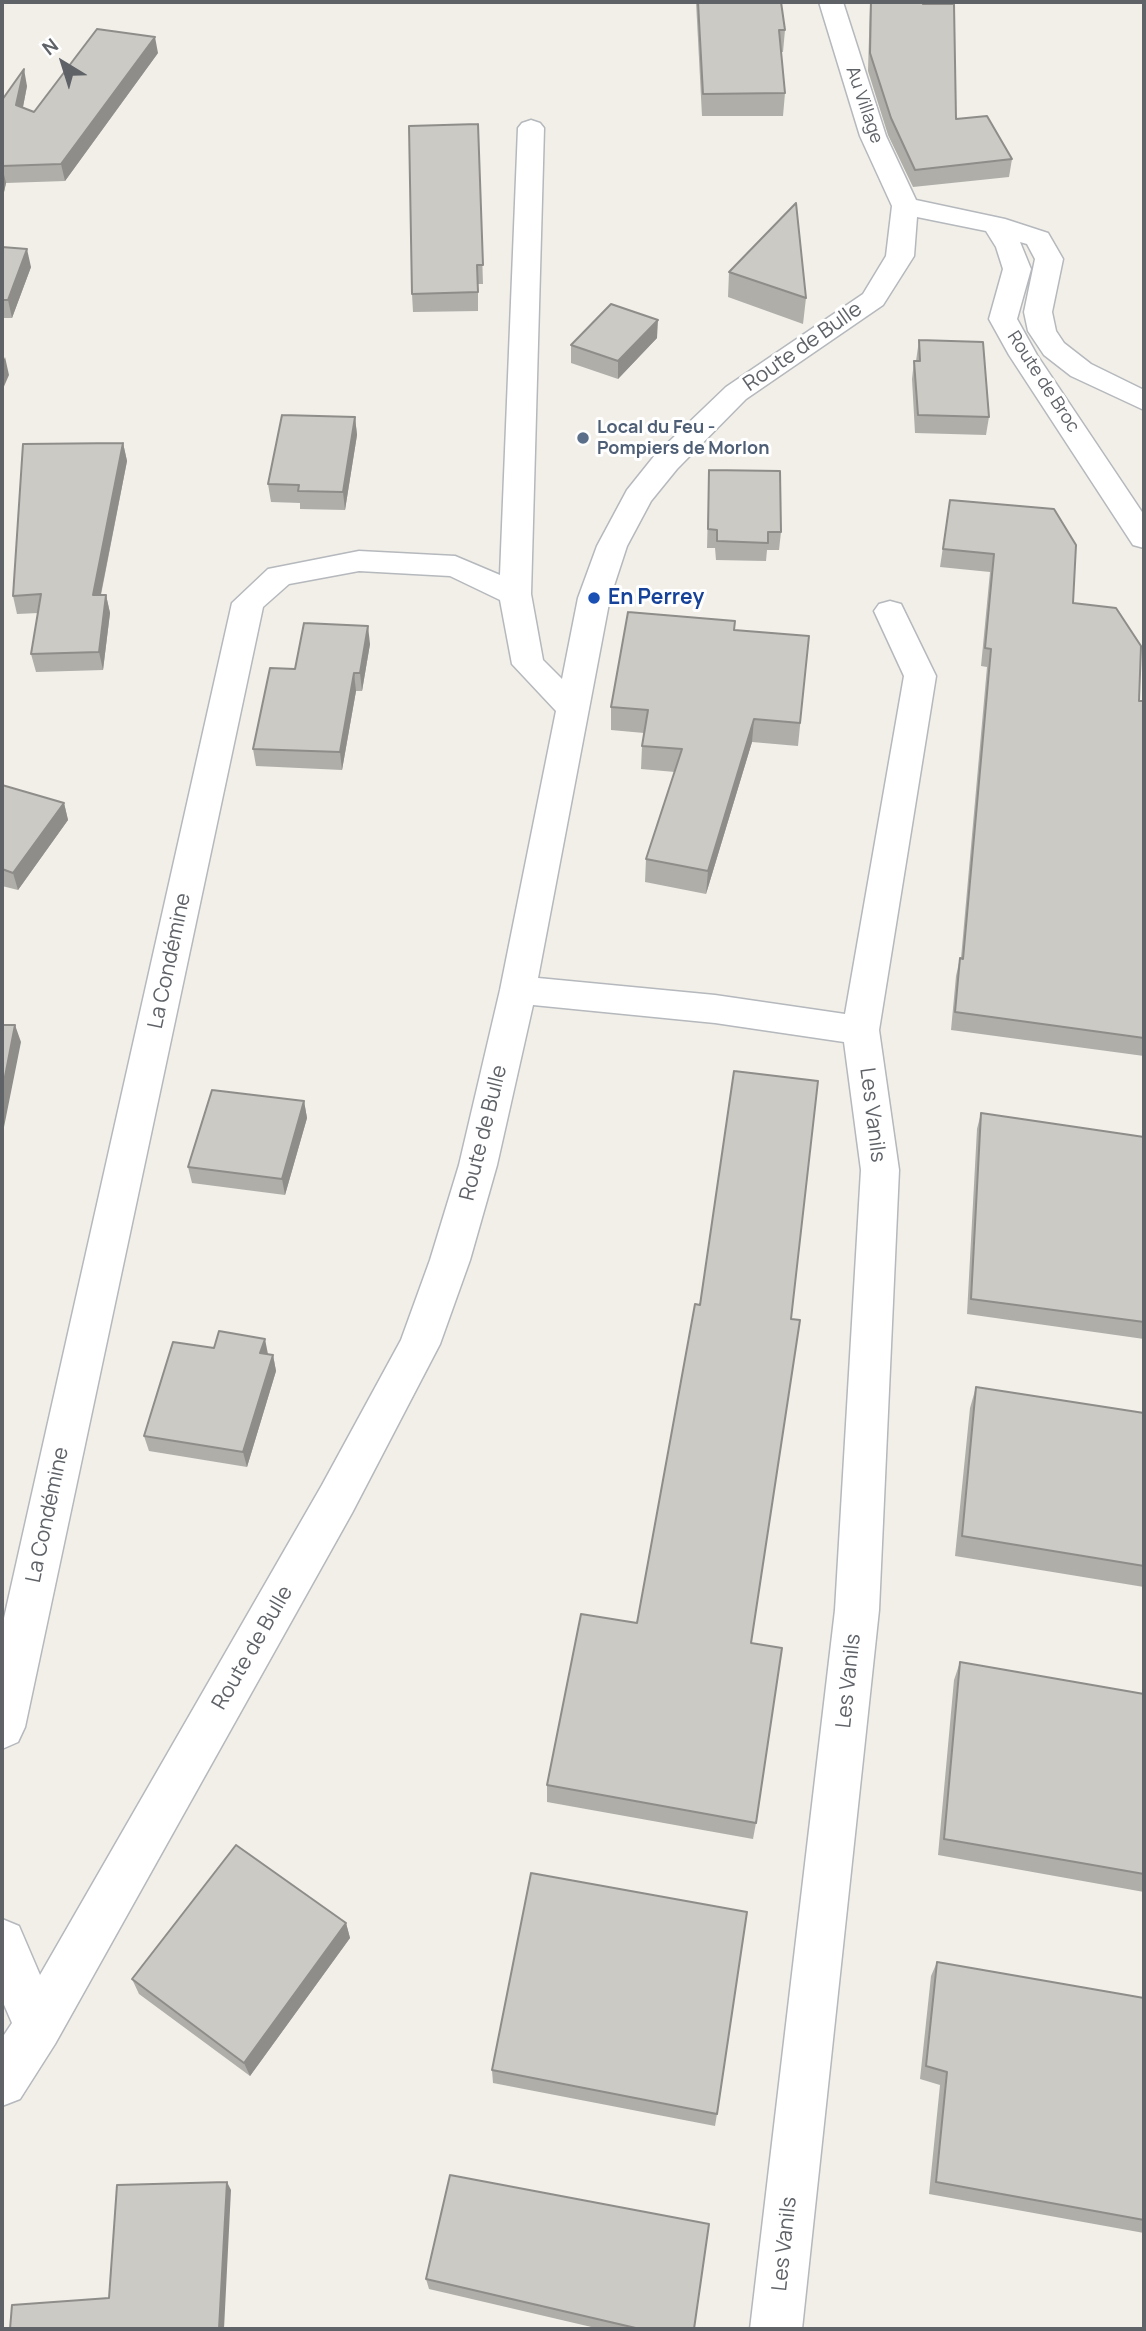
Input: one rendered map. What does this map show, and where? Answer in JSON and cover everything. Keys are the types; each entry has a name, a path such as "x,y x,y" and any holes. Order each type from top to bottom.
{"street":[{"name":"Au Village","path":"831,2 835,22 873,136 905,206"},
{"path":"531,128 515,594 528,664 572,708"},
{"path":"905,206 996,225 1038,239 1049,259 1038,312 1042,331 1054,349 1081,370 1144,401"},
{"name":"Route de Bulle","path":"2,2081 38,2027 337,1499 420,1344 450,1260 478,1165 518,990 593,598 612,546 638,497 666,462 736,393 873,299 900,256 905,206"},
{"name":"Route de Broc","path":"996,225 1010,247 1017,269 1003,319 1023,355 1144,538"},
{"name":"La Condémine","path":"2,1727 248,603 279,576 359,561 455,565 515,594"},
{"name":"Les Vanils","path":"776,2329 857,1610 880,1170 861,1030 920,676 891,611"},
{"path":"518,990 715,1010 861,1030"},
{"path":"2,1943 38,2027"}],"building":[{"path":"698,2 781,2 785,30 779,30 785,93 703,94"},
{"path":"871,2 954,4 956,119 987,116 1012,159 915,170 891,118 870,53"},
{"path":"97,29 155,37 61,164 2,166 2,100 24,69 16,105 34,112"},
{"path":"478,124 483,265 477,265 478,292 412,294 409,126"},
{"path":"796,203 806,298 729,272"},
{"path":"2,247 27,249 8,300 2,300"},
{"path":"611,304 658,320 618,361 571,345"},
{"path":"919,340 983,342 989,417 918,415 914,361 920,361"},
{"path":"282,415 355,417 343,492 298,491 299,485 268,484"},
{"path":"123,443 93,595 106,595 99,652 31,654 41,594 13,596 23,444"},
{"path":"709,470 780,471 781,532 768,532 768,543 717,541 717,530 708,529"},
{"path":"950,500 1054,509 1076,545 1073,603 1116,608 1141,646 1139,701 1144,701 1144,1038 955,1012 960,958 963,959 991,649 985,648 994,554 943,549"},
{"path":"628,612 735,621 734,630 809,636 800,723 754,719 708,871 646,859 682,749 642,746 648,710 611,707"},
{"path":"304,623 368,626 360,673 354,673 340,752 253,749 270,668 295,669"},
{"path":"2,785 64,803 13,873 2,869"},
{"path":"2,1025 15,1025 2,1092"},
{"path":"734,1071 818,1081 791,1319 800,1320 751,1643 782,1648 756,1823 547,1785 581,1614 637,1623 695,1304 700,1305"},
{"path":"212,1090 304,1101 282,1179 188,1167"},
{"path":"981,1113 1144,1137 1144,1322 971,1299"},
{"path":"219,1331 265,1339 260,1353 273,1355 243,1452 144,1436 173,1342 214,1348"},
{"path":"976,1387 1144,1413 1144,1566 962,1536"},
{"path":"960,1662 1144,1694 1144,1874 944,1839"},
{"path":"236,1845 346,1923 244,2063 132,1979"},
{"path":"531,1873 747,1912 717,2114 492,2070"},
{"path":"937,1962 1144,1998 1144,2220 936,2182 947,2072 926,2066"},
{"path":"450,2175 709,2224 694,2329 640,2329 426,2279"},
{"path":"227,2182 219,2329 10,2329 12,2305 109,2298 117,2185"}],"place":[{"name":"Local du Feu - Pompiers de Morlon","path":"583,438"},
{"name":"En Perrey","path":"594,598"}]}
